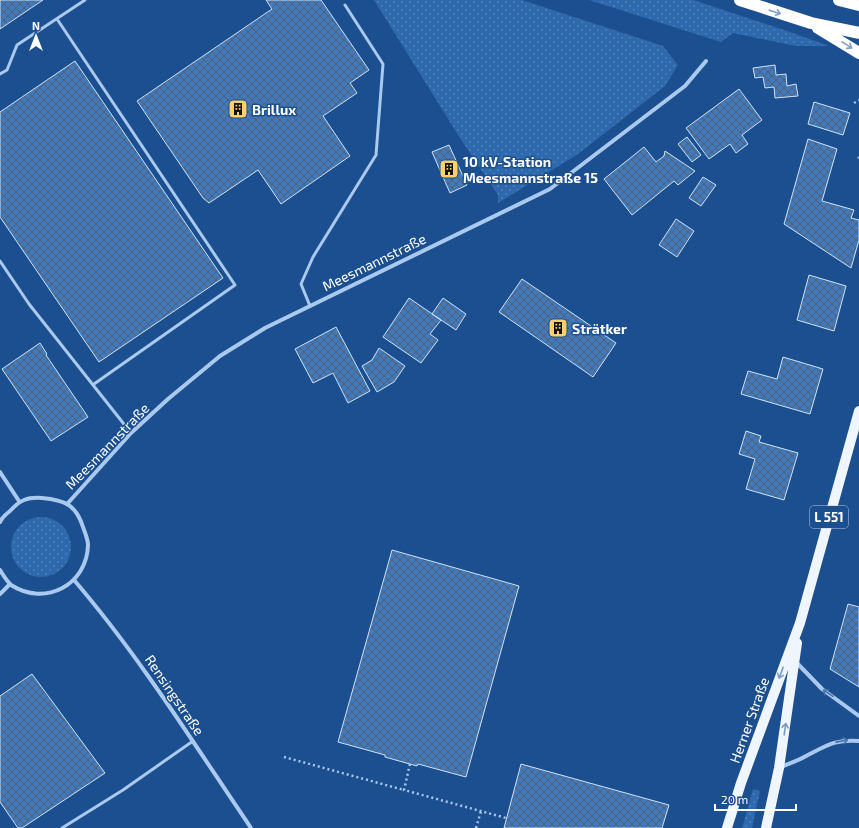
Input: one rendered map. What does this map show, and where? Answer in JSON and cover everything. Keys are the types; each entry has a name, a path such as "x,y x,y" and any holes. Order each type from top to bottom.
{"highway":[{"path":"740,0 811,23 859,33"},
{"path":"811,23 859,53"}],"main road":[{"name":"Herner Straße","path":"727,828 741,783 800,623 859,411"},
{"name":"Herner Straße","path":"766,828 779,768 800,623"}],"street":[{"name":"Meesmannstraße","path":"68,503 131,433 168,399 220,356 264,328 550,189 686,86 706,61"},
{"path":"0,472 19,501"},
{"path":"0,522 19,501 34,497 49,498 68,503 80,519 88,544 85,563 74,580 60,590 43,594 25,592 10,584 0,570"},
{"name":"Rensingstraße","path":"74,580 97,606 135,655 251,828"},
{"path":"0,594 10,584"},
{"path":"794,661 822,689 859,716"},
{"path":"779,768 805,757 826,745 847,740 859,741"}],"lane":[{"path":"0,74 7,70 17,45 85,0"},
{"path":"310,306 301,284 313,257 376,155 383,64 345,6"},
{"path":"57,19 235,285 94,384"},
{"path":"0,261 29,304 94,384 131,433"},
{"path":"62,828 123,790 193,741"}],"path":[{"path":"854,103 859,100"},
{"path":"284,757 506,818"},
{"path":"404,790 410,764"},
{"path":"476,828 481,811"}],"shaded area":[{"path":"374,0 522,0 663,46 678,65 665,86 578,154 498,203 498,195 460,138"},
{"path":"589,0 693,0 829,46 796,46 733,33 721,42"},
{"path":"41,517 57,522 62,526 66,531 71,547 66,563 62,568 57,572 41,577 25,572 20,568 16,563 11,547 16,531 20,526 25,522"},
{"path":"753,789 760,791 752,828 742,828"}],"building":[{"path":"0,0 43,0 0,29"},
{"name":"Brillux","path":"266,0 321,0 369,70 350,83 357,93 323,116 350,156 281,204 258,170 209,203 203,198 137,101 272,9"},
{"path":"75,61 223,278 99,362 0,217 0,112"},
{"path":"775,65 776,75 786,74 787,86 796,84 798,96 775,98 774,87 765,88 763,77 755,78 753,68"},
{"path":"739,89 762,120 742,135 748,144 736,153 730,144 709,159 686,128"},
{"path":"814,102 850,113 843,135 808,124"},
{"path":"687,137 701,155 692,162 678,144"},
{"path":"808,139 837,149 822,201 854,210 851,218 859,220 859,240 851,268 784,224"},
{"name":"10 kV-Station Meesmannstraße 15","path":"449,145 467,185 450,193 432,152"},
{"path":"644,147 656,162 664,156 665,151 695,171 678,185 674,181 632,215 604,179"},
{"path":"703,177 716,185 701,206 689,198"},
{"path":"676,219 694,231 677,257 659,245"},
{"path":"809,275 846,286 834,331 797,320"},
{"name":"Strätker","path":"522,279 616,343 593,377 499,312"},
{"path":"409,298 441,320 430,334 438,340 421,363 383,337"},
{"path":"443,298 466,314 456,330 432,314"},
{"path":"336,327 370,391 348,403 333,373 313,383 295,349"},
{"path":"40,343 47,354 46,355 88,417 51,441 2,369"},
{"path":"379,348 405,366 394,382 377,392 362,366 372,360"},
{"path":"783,357 823,369 810,414 741,394 748,371 777,379"},
{"path":"746,431 761,436 759,442 798,453 784,500 746,489 755,459 739,454"},
{"path":"392,550 519,586 466,777 418,764 417,766 385,757 385,755 338,742"},
{"path":"848,604 859,607 859,687 830,669"},
{"path":"32,674 105,773 22,828 18,828 0,802 0,696"},
{"path":"521,764 669,805 662,828 504,828"}],"place":[{"name":"Brillux","path":"238,109"},
{"name":"10 kV-Station Meesmannstraße 15","path":"449,169"},
{"name":"Strätker","path":"558,328"}]}
